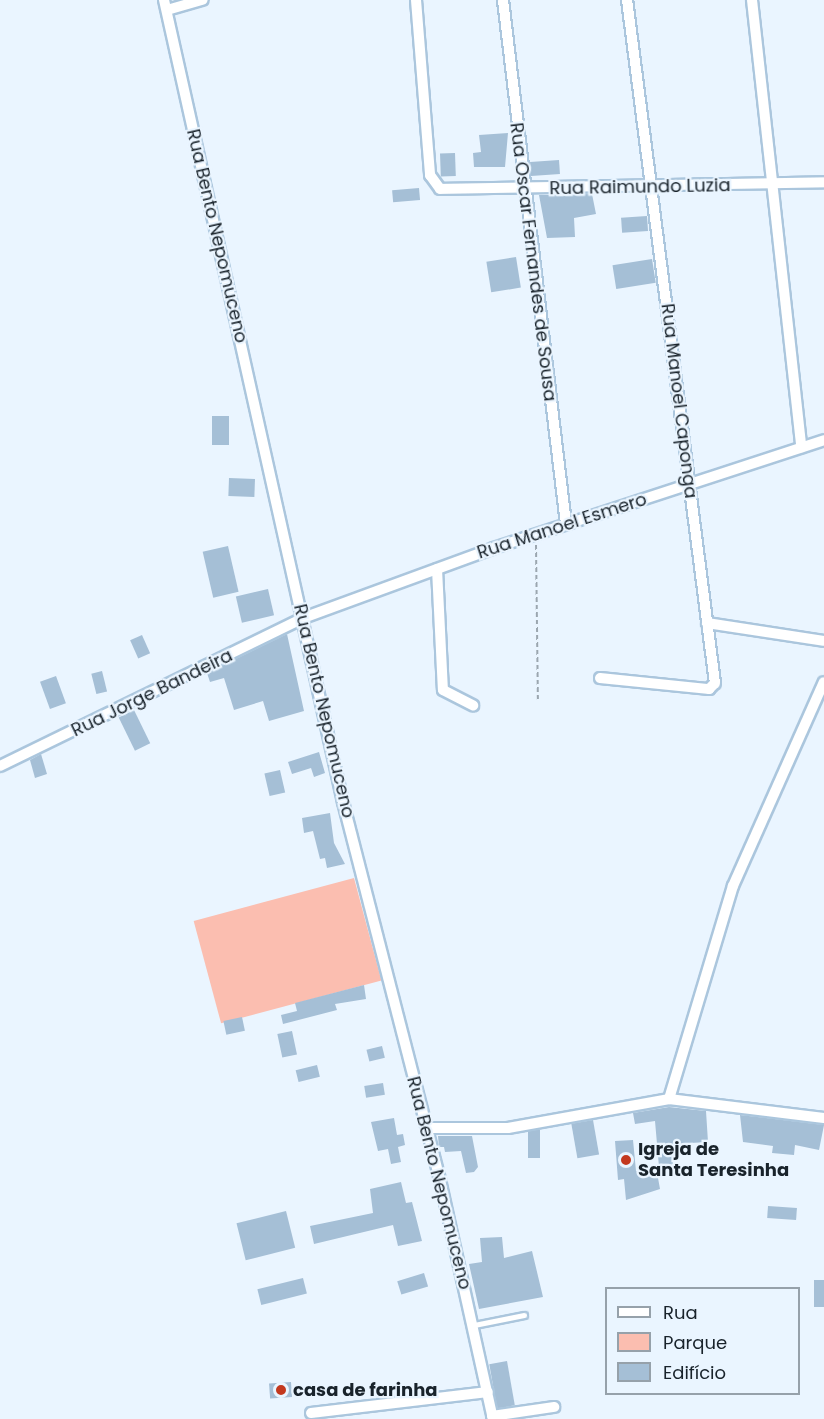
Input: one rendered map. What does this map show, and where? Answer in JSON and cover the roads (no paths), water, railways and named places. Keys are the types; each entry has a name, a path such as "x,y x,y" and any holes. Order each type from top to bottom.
{"street":[{"path":"166,5 203,0"},
{"name":"Rua Raimundo Luzia","path":"416,0 430,175 434,186 447,191 824,182"},
{"name":"Rua Oscar Fernandes de Sousa","path":"503,0 524,190 566,524"},
{"name":"Rua Manoel Caponga","path":"600,678 713,689 690,485 649,187 627,0"},
{"path":"752,0 769,184 801,447"},
{"name":"Rua Bento Nepomuceno","path":"166,5 343,802 427,1128 474,1325 493,1418"},
{"name":"Rua Manoel Esmero","path":"303,618 566,524 824,440"},
{"path":"436,569 443,690 473,705"},
{"name":"Rua Jorge Bandeira","path":"0,766 303,618"},
{"path":"707,623 824,641"},
{"path":"669,1099 733,886 824,682"},
{"path":"427,1128 508,1128 669,1099 824,1118"},
{"path":"310,1413 488,1392"},
{"path":"493,1418 554,1407"}],"lane":[{"path":"474,1325 524,1315"}],"place":[{"name":"Igreja de Santa Teresinha","path":"626,1160"},
{"name":"casa de farinha","path":"281,1390"}]}
